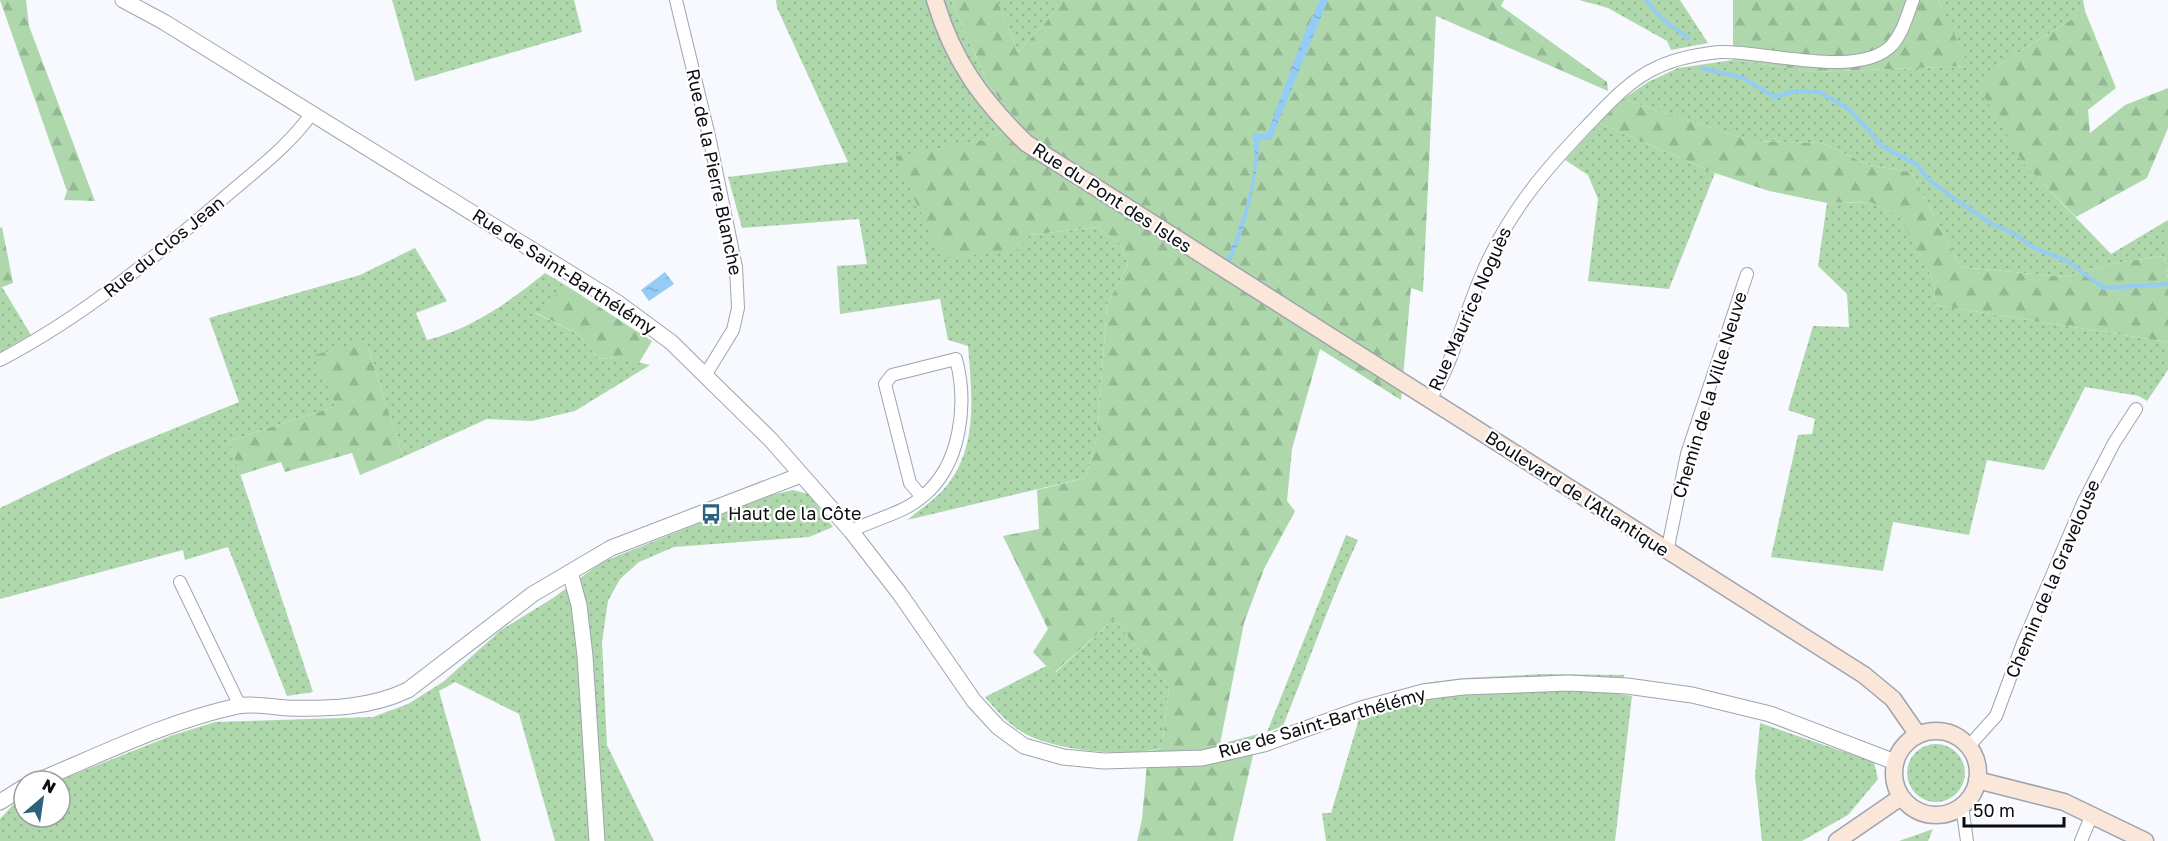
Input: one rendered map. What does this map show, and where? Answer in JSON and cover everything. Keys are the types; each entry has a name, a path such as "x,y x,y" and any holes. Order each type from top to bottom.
{"main road":[{"name":"Rue du Pont des Isles","path":"935,0 943,25 964,70 991,109 1026,144 1222,269"},
{"name":"Boulevard de l'Atlantique","path":"1222,269 1864,675 1893,699 1918,735"},
{"path":"1931,731 1945,732 1958,737 1968,747 1974,757 1977,780 1969,798 1962,806 1950,813 1937,815 1923,813 1911,807 1901,797 1893,774 1895,762 1900,751 1918,735 1931,731"},
{"path":"1977,780 2064,802 2145,841"},
{"path":"1838,841 1901,797"}],"street":[{"name":"Rue de Saint-Barthélémy","path":"123,0 312,113 618,303 670,342 706,374 851,531 900,594 974,701 998,727 1024,746 1063,757 1104,761 1202,758 1264,744 1361,709 1423,692 1463,687 1569,683 1627,686 1692,695 1759,711 1895,762"},
{"name":"Rue de la Pierre Blanche","path":"676,0 709,136 736,267 738,309 733,330 706,374"},
{"name":"Rue Maurice Noguès","path":"1430,399 1441,381 1482,274 1505,226 1523,197 1554,160 1629,85 1658,67 1693,56 1722,52 1841,62 1872,57 1891,46 1903,29 1913,0"},
{"name":"Rue du Clos Jean","path":"0,360 41,338 110,292 280,150 312,113"},
{"name":"Chemin de la Ville Neuve","path":"1667,552 1688,454 1747,274"},
{"path":"851,531 894,513 922,497 939,476 957,436 962,381 956,359 892,375 885,384 910,483 922,497"},
{"name":"Chemin de la Gravelouse","path":"1968,747 1996,716 2023,643 2084,501 2114,443 2136,409"},
{"path":"67,769 187,721 240,706 320,709 371,704 388,699 408,690 533,594 611,548 801,475"},
{"path":"570,572 579,605 585,656 597,841"},
{"path":"180,582 240,706"},
{"path":"1962,806 1967,841"},
{"path":"2081,841 2092,814"}],"green space":[{"path":"0,0 26,0 29,26 95,201 64,200 67,191"},
{"path":"392,0 574,0 582,32 415,81"},
{"path":"776,0 951,0 989,86 1020,124 985,140 895,157 1030,235 1097,227 1121,244 1128,264 1107,305 1097,438 1085,478 907,520 943,490 963,458 968,440 971,403 968,346 948,340 940,299 840,314 837,266 867,264 859,219 742,228 728,177 848,162 777,8"},
{"path":"951,0 997,0 1018,52 1046,22 1061,0 1504,0 1501,6 1607,82 1608,91 1436,16 1423,292 1411,288 1401,400 1320,349 1292,449 1287,501 1295,511 1264,569 1244,623 1220,744 1258,734 1233,841 1137,841 1142,819 1148,752 1162,748 1169,687 1114,619 1055,672 1033,652 1048,629 1003,536 1039,529 1037,490 1085,478 1097,438 1107,305 1128,264 1121,244 1097,227 1030,235 1019,249 942,259 895,156 985,140 1020,124 989,86"},
{"path":"997,0 1061,0 1046,22 1018,52"},
{"path":"1579,0 1680,0 1708,43 1671,50 1667,41 1608,8"},
{"path":"1733,0 1938,0 1969,66 1816,72 1733,60"},
{"path":"1938,0 2083,0 2085,11 1997,66 2024,164 2111,254 2168,220 2168,278 2164,256 2115,263 2065,277 1961,267 1911,172 1869,165 1822,143 1751,141 1623,99 1648,82 1678,68 1733,60 1816,72 1968,66"},
{"path":"2085,11 2116,88 2088,110 2090,133 2125,105 2168,88 2168,128 2147,178 2076,217 2024,164 1978,86 1997,66"},
{"path":"1623,99 1751,141 1822,143 1869,165 1911,172 1961,267 2065,277 2115,263 2164,256 2168,278 2168,342 1935,305 1934,282 1900,217 1871,202 1827,203 1769,191 1715,173 1599,123"},
{"path":"1599,123 1715,173 1669,289 1588,281 1598,199 1588,175 1565,160"},
{"path":"1871,202 1901,217 1934,282 1935,305 2168,342 2168,370 2147,401 2139,396 2085,387 2044,470 1987,460 1969,535 1893,522 1883,571 1771,557 1798,435 1812,434 1815,419 1788,410 1813,326 1849,327 1847,294 1818,266 1827,203"},
{"path":"2,227 13,283 0,288 0,228"},
{"path":"415,248 447,301 416,313 427,340 460,329 490,313 545,273 567,286 535,313 578,334 599,359 617,357 650,365 575,411 532,421 487,419 403,457 366,341 336,406 229,441 313,692 287,696 228,547 185,560 183,550 0,599 0,508 114,453 239,402 209,318 360,275"},
{"path":"567,286 652,341 639,363 617,357 599,359 578,334 534,312"},
{"path":"2,287 31,335 0,352 0,288"},
{"path":"366,341 403,457 360,475 352,453 285,472 281,462 240,475 229,441 336,406 314,355"},
{"path":"793,490 808,494 833,527 809,537 674,547 639,562 620,579 608,601 602,642 607,745 654,841 555,841 519,714 455,682 439,691 481,841 0,841 0,819 12,806 12,829 72,829 72,775 173,735 215,722 373,717 408,704 443,682 501,630 553,598 602,562 767,496"},
{"path":"1346,535 1358,540 1283,726 1267,732"},
{"path":"1114,619 1169,687 1162,748 1147,751 1111,752 1052,744 1022,732 1002,716 985,697 1046,666 1056,672"},
{"path":"1544,674 1624,675 1619,694 1632,696 1615,841 1326,841 1322,813 1331,813 1364,702 1425,683 1463,678"},
{"path":"1760,723 1874,762 1878,779 1848,815 1802,841 1762,841 1755,776"},
{"path":"1930,744 1942,744 1957,752 1965,767 1965,779 1957,794 1942,802 1930,802 1915,794 1907,779 1907,767 1915,752"},
{"path":"1933,829 1928,841 1899,841"}],"water":[{"path":"1320,0 1328,0 1271,140 1260,140 1250,204 1229,266 1225,264 1242,219 1251,182 1254,164 1252,134 1267,134 1305,32"},
{"path":"665,272 674,284 649,301 641,290"}],"waterway":[{"path":"1646,0 1661,18 1688,38"},
{"path":"1701,68 1743,78 1775,97 1794,91 1820,92 1850,110 1883,147 1916,164 1927,178 1952,197 1992,224 2015,234 2034,248 2067,261 2104,288 2168,284"}],"place":[{"name":"Haut de la Côte","path":"711,514"}]}
